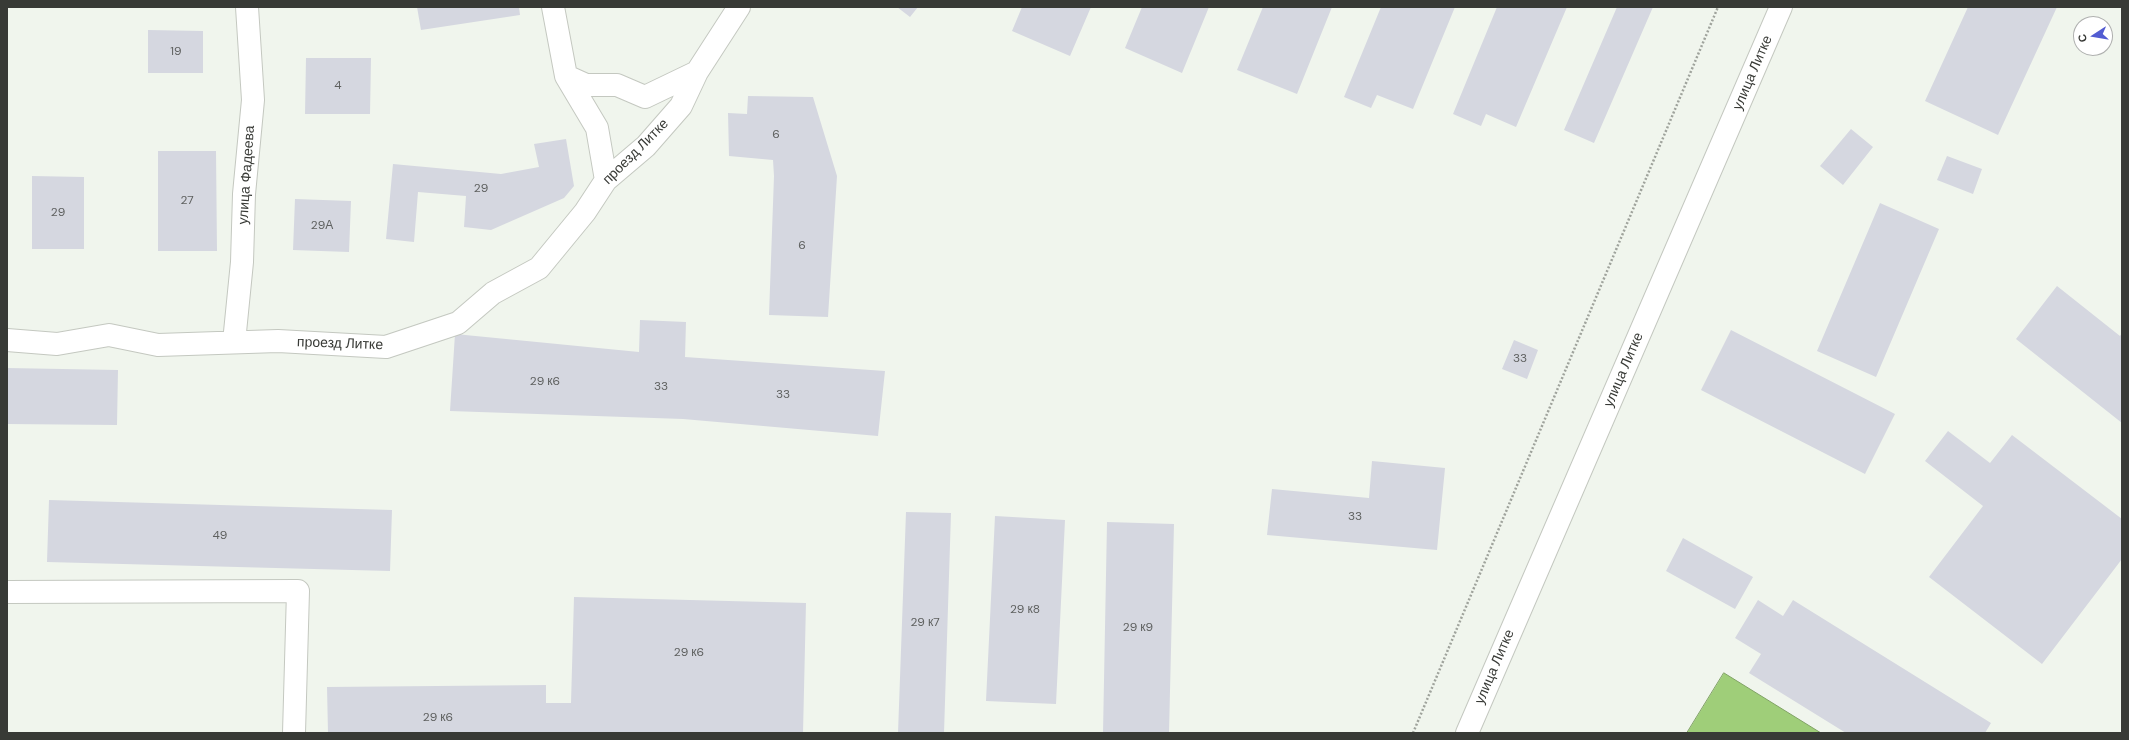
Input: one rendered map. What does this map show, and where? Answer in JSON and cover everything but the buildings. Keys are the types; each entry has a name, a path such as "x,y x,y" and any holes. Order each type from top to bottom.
{"street":[{"name":"улица Фадеева","path":"234,342 242,262 244,194 253,100 247,7"},
{"path":"553,7 566,76 572,90 597,128 606,180"},
{"name":"проезд Литке","path":"7,340 57,344 109,335 158,345 278,341 386,347 458,323 493,293 539,268 585,212 606,180 646,146 681,106 697,72 739,7"},
{"name":"улица Литке","path":"1467,733 1781,7"},
{"path":"566,76 586,84 617,85 645,96 697,72"},
{"path":"7,592 298,590 294,733"}],"path":[{"path":"1413,733 1718,7"}],"shaded area":[{"path":"1724,673 1821,733 1687,733"}]}
